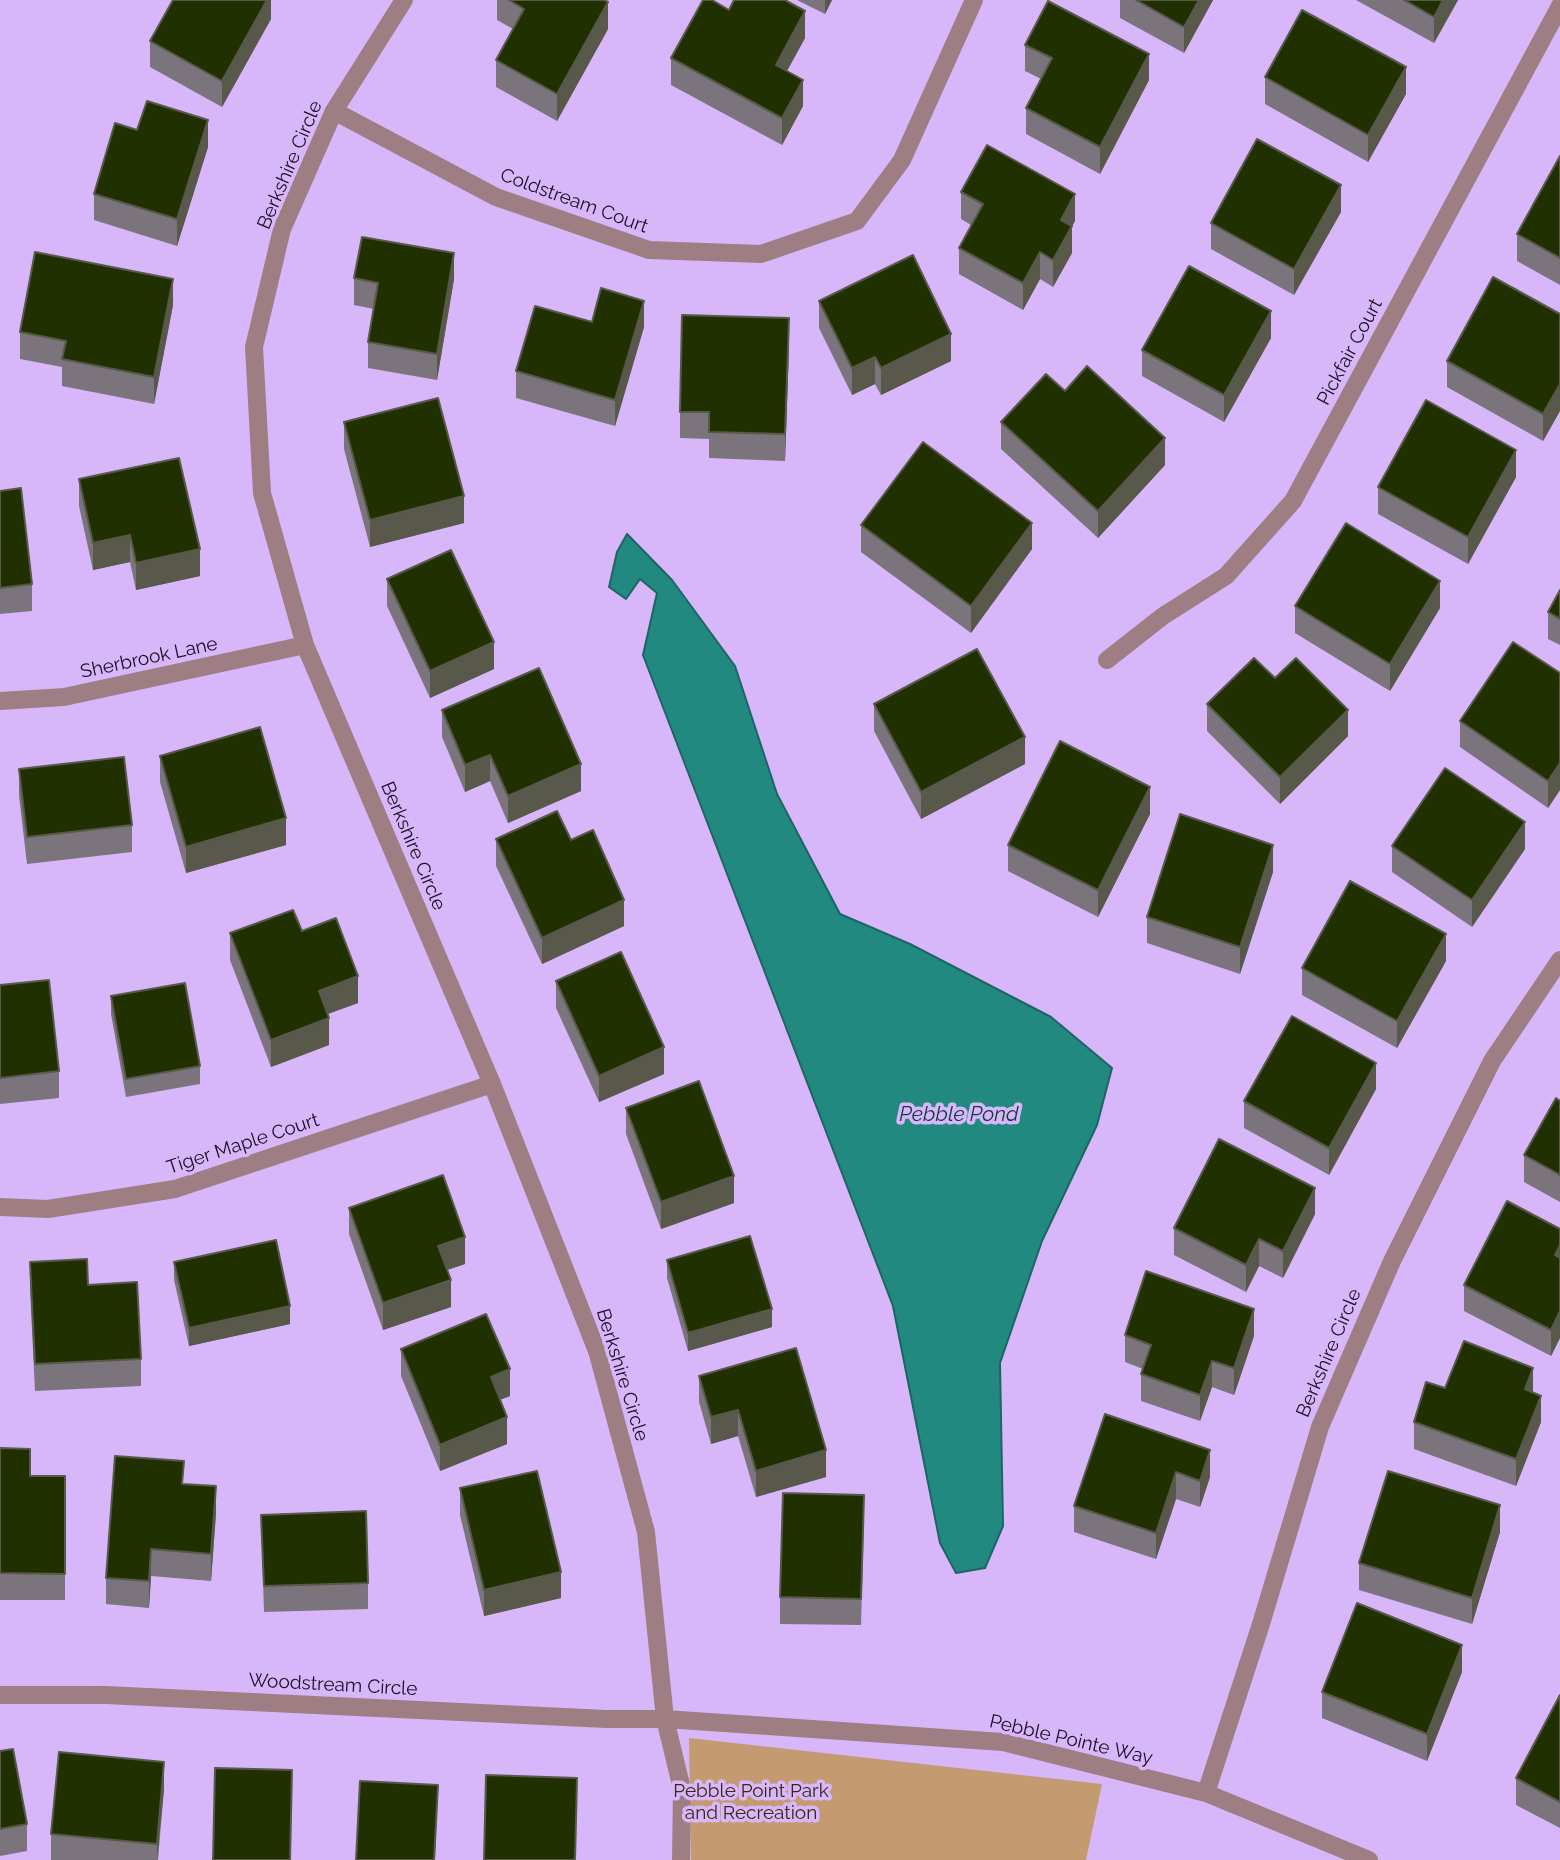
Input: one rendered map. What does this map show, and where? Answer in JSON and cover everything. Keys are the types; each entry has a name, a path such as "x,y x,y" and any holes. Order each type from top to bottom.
{"street":[{"name":"Berkshire Circle","path":"404,0 334,111 282,229 254,346 262,494 304,645 492,1084 597,1351 646,1532 665,1719 682,1789 681,1860"},
{"name":"Coldstream Court","path":"334,111 496,197 649,250 761,254 857,221 902,160 974,0"},
{"name":"Pickfair Court","path":"1107,660 1163,616 1226,576 1293,501 1560,6"},
{"name":"Sherbrook Lane","path":"0,701 64,697 304,645"},
{"name":"Berkshire Circle","path":"1206,1793 1325,1415 1392,1261 1492,1061 1560,960"},
{"name":"Tiger Maple Court","path":"0,1207 47,1209 175,1189 492,1084"},
{"name":"Woodstream Circle","path":"0,1695 106,1695 606,1719 665,1719"},
{"name":"Pebble Pointe Way","path":"665,1719 1003,1742 1206,1793 1369,1860"}],"green space":[{"name":"Pebble Point Park and Recreation","path":"689,1738 1102,1784 1086,1860 691,1860"}],"water":[{"name":"Pebble Pond","path":"627,534 672,580 735,666 777,794 840,914 910,944 1051,1017 1112,1068 1097,1125 1042,1241 1000,1363 1003,1526 985,1568 956,1573 940,1543 893,1306 643,655 657,593 640,579 626,599 609,587 617,552"}],"building":[{"path":"173,0 267,0 222,81 150,41"},
{"path":"509,0 608,2 557,94 496,60 524,9"},
{"path":"703,0 712,0 729,10 734,0 785,0 805,11 776,65 803,80 782,118 671,58"},
{"path":"1136,0 1199,0 1184,27"},
{"path":"1404,0 1443,0 1434,17"},
{"path":"1048,1 1149,54 1100,147 1026,108 1052,58 1025,45"},
{"path":"1302,10 1406,67 1368,135 1265,77"},
{"path":"147,101 208,120 177,219 94,194 115,123 137,130"},
{"path":"1257,139 1341,185 1294,269 1211,223"},
{"path":"987,145 1075,194 1061,220 1072,226 1053,260 1040,252 1023,283 959,248 983,204 961,192"},
{"path":"1560,156 1560,258 1517,234"},
{"path":"362,237 454,253 437,354 368,342 378,283 354,278"},
{"path":"35,252 173,279 154,377 62,359 66,341 20,332"},
{"path":"913,255 951,334 881,368 875,357 852,368 819,301"},
{"path":"1189,266 1271,311 1224,395 1142,350"},
{"path":"1493,277 1560,314 1560,384 1543,414 1447,361"},
{"path":"601,288 644,301 615,400 516,371 535,306 592,322"},
{"path":"682,315 789,318 785,434 709,432 709,412 680,412"},
{"path":"1087,366 1165,438 1098,511 1001,422 1046,374 1065,391"},
{"path":"438,398 464,496 370,520 344,422"},
{"path":"1426,400 1516,450 1468,537 1378,487"},
{"path":"923,442 1032,523 971,606 861,525"},
{"path":"179,458 200,549 136,563 130,535 93,543 79,479"},
{"path":"21,488 32,584 0,588 0,491"},
{"path":"1346,523 1440,581 1390,664 1295,606"},
{"path":"451,550 494,642 430,671 387,579"},
{"path":"1560,590 1560,619 1548,612"},
{"path":"1513,642 1560,673 1560,763 1548,781 1460,721"},
{"path":"977,649 1025,737 921,792 874,704"},
{"path":"1254,658 1275,678 1296,658 1348,710 1280,777 1207,704"},
{"path":"539,668 581,764 508,796 490,755 465,765 442,710"},
{"path":"260,727 286,818 186,847 160,756"},
{"path":"1060,741 1150,787 1098,890 1008,845"},
{"path":"124,757 132,825 27,837 19,769"},
{"path":"1445,768 1525,822 1472,900 1392,846"},
{"path":"557,811 571,840 593,830 624,900 542,938 496,839"},
{"path":"1180,814 1273,845 1240,947 1147,917"},
{"path":"1350,881 1446,934 1397,1021 1302,968"},
{"path":"293,910 302,931 336,918 358,976 319,991 329,1018 271,1040 230,933"},
{"path":"621,952 664,1047 599,1076 556,981"},
{"path":"49,980 59,1071 0,1078 0,985"},
{"path":"185,983 200,1066 126,1079 111,996"},
{"path":"1292,1016 1376,1063 1329,1148 1244,1101"},
{"path":"699,1081 734,1176 661,1202 626,1108"},
{"path":"1556,1098 1560,1101 1560,1175 1524,1155"},
{"path":"1219,1139 1315,1188 1283,1251 1259,1239 1246,1265 1174,1228"},
{"path":"443,1175 465,1237 438,1246 451,1280 383,1303 349,1208"},
{"path":"1507,1201 1560,1229 1560,1245 1555,1255 1560,1258 1560,1311 1551,1330 1464,1285"},
{"path":"750,1236 772,1309 688,1333 667,1260"},
{"path":"276,1240 290,1306 189,1328 174,1262"},
{"path":"87,1259 88,1285 137,1282 141,1359 35,1364 30,1262"},
{"path":"1146,1271 1254,1309 1234,1368 1212,1361 1200,1395 1141,1374 1151,1345 1125,1335"},
{"path":"486,1314 510,1369 491,1377 507,1417 440,1445 401,1349"},
{"path":"1464,1341 1533,1368 1525,1389 1541,1396 1516,1459 1414,1422 1426,1382 1445,1388"},
{"path":"796,1348 826,1450 756,1471 738,1410 711,1417 699,1376"},
{"path":"1105,1414 1210,1450 1200,1481 1176,1472 1156,1533 1074,1506"},
{"path":"0,1448 30,1449 30,1476 65,1476 65,1574 0,1573"},
{"path":"115,1456 184,1461 182,1484 216,1486 211,1554 151,1549 149,1581 106,1578"},
{"path":"537,1471 561,1572 484,1590 460,1488"},
{"path":"1388,1471 1500,1505 1472,1598 1359,1563"},
{"path":"783,1493 864,1495 861,1599 780,1597"},
{"path":"366,1511 368,1583 264,1586 261,1515"},
{"path":"1357,1603 1462,1645 1427,1734 1322,1692"},
{"path":"1560,1695 1560,1802 1516,1778"},
{"path":"13,1749 27,1824 0,1829 0,1751"},
{"path":"59,1752 164,1762 157,1844 51,1834"},
{"path":"215,1768 292,1770 290,1860 213,1860"},
{"path":"486,1775 577,1778 575,1860 484,1860"},
{"path":"360,1781 438,1785 434,1860 356,1860"}]}
